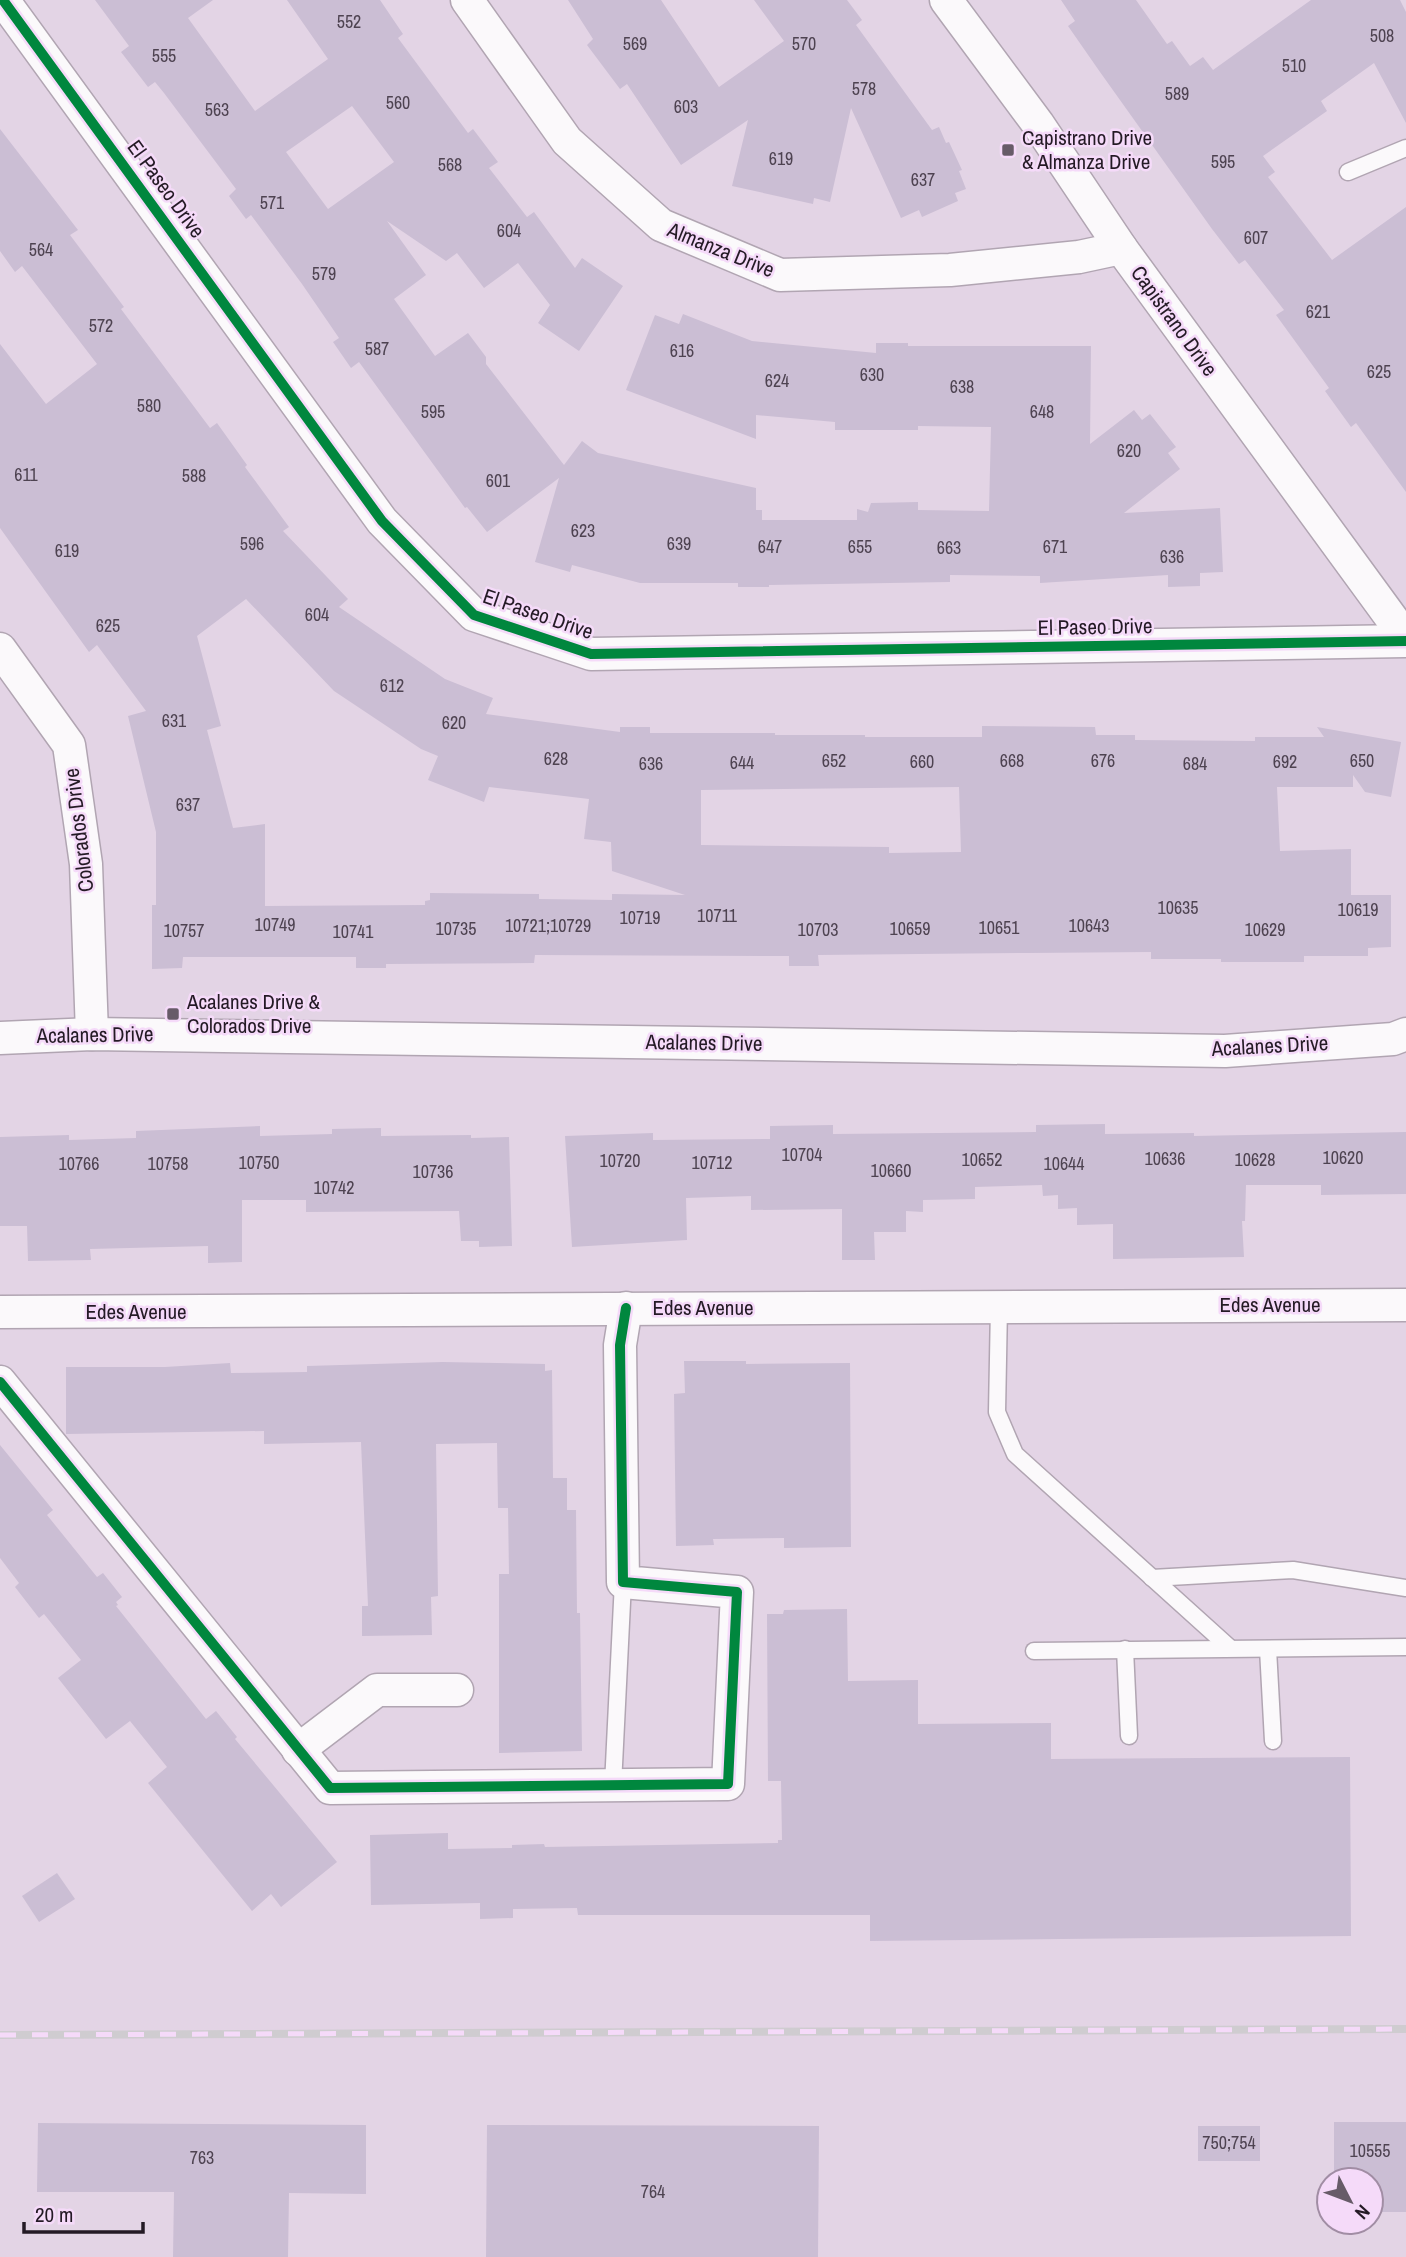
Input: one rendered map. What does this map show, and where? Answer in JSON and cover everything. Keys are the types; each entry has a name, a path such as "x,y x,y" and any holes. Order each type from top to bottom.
{"street":[{"name":"El Paseo Drive","path":"3,0 382,521 474,615 591,654 1406,640"},
{"name":"Almanza Drive","path":"467,0 567,141 661,225 780,275 950,270 1079,257 1121,248"},
{"name":"Capistrano Drive","path":"946,0 1038,124 1121,248 1406,640"},
{"name":"Colorados Drive","path":"0,649 69,745 86,864 92,1034"},
{"name":"Acalanes Drive","path":"0,1038 92,1034 1226,1051 1393,1038 1406,1034"},
{"name":"Edes Avenue","path":"0,1312 1406,1305"},
{"path":"0,1382 330,1788 728,1784 737,1592 623,1582 620,1345 626,1308"},
{"path":"298,1749 377,1690 457,1690"}],"lane":[{"path":"1348,172 1406,148"},
{"path":"999,1306 998,1412 1015,1454 1230,1648"},
{"path":"1152,1578 1293,1570 1406,1588"},
{"path":"603,1786 623,1582"},
{"path":"1034,1651 1406,1647"},
{"path":"1125,1649 1129,1736"},
{"path":"1268,1649 1273,1741"}],"building":[{"path":"95,0 213,0 188,18 255,111 328,59 287,0 380,0 403,34 398,38 468,133 473,129 498,162 489,168 527,217 534,212 575,268 582,258 623,286 579,351 538,323 550,305 518,263 484,288 457,253 446,261 387,221 426,275 394,299 435,356 468,333 486,357 486,364 564,465 582,441 598,453 756,488 756,510 762,510 762,520 857,520 857,509 868,512 871,503 918,502 918,510 989,511 991,427 918,426 918,430 835,430 835,422 756,415 756,439 626,390 655,315 679,324 683,314 752,341 876,353 876,343 908,343 908,346 1091,346 1090,444 1134,410 1142,420 1150,414 1176,447 1168,453 1180,469 1124,513 1220,508 1223,572 1200,573 1200,586 1168,587 1168,575 1040,583 1040,576 950,575 950,582 738,587 738,583 640,583 572,565 570,572 535,562 559,478 487,532 467,507 465,508 359,362 351,368 333,342 339,338 302,284 251,215 246,219 229,196 236,189 155,82 148,87 121,52 129,46","holes":["352,106 394,162 328,209 286,152"]},
{"path":"568,0 661,0 719,87 784,41 754,0 847,0 862,20 856,25 932,130 939,127 946,143 949,142 962,170 959,171 966,189 955,193 958,201 922,217 919,210 901,218 851,108 830,202 814,198 813,204 732,186 748,120 681,165 627,84 620,89 587,45 593,39"},
{"path":"1061,0 1136,0 1167,44 1172,41 1190,66 1203,57 1213,70 1311,0 1400,0 1406,12 1406,123 1374,63 1321,101 1327,111 1263,156 1275,172 1268,177 1332,260 1406,207 1406,492 1356,423 1351,427 1325,391 1329,388 1276,315 1284,310 1245,260 1239,264 1100,72 1068,26 1075,21"},
{"path":"0,129 78,230 70,235 124,307 121,309 210,428 217,423 247,465 245,467 289,527 283,531 348,599 339,607 445,679 493,698 486,714 620,732 620,727 650,727 650,733 982,737 982,726 1095,727 1096,735 1135,735 1135,740 1255,741 1255,737 1324,737 1317,727 1401,742 1391,797 1365,792 1353,775 1353,787 1277,787 1280,851 1351,849 1351,895 1391,895 1391,947 1368,948 1368,956 1304,956 1304,962 1151,959 1151,952 818,955 819,966 789,966 789,956 535,955 534,963 386,964 386,968 356,968 356,957 183,957 182,968 152,969 152,905 156,905 156,832 128,716 146,711 97,645 89,652 0,528 0,344 46,404 97,364 22,266 15,272 0,251","holes":["246,599 334,691 421,749 438,756 428,780 484,802 489,787 589,799 584,839 611,842 612,871 685,895 612,894 612,900 539,899 539,894 430,893 430,900 425,901 425,905 265,906 265,824 233,828 207,730 221,726 197,636","959,787 961,852 889,853 889,847 701,845 701,790"]},
{"path":"1105,1124 1105,1134 1194,1133 1194,1136 1406,1132 1406,1194 1321,1195 1321,1185 1246,1185 1245,1221 1242,1221 1244,1257 1113,1259 1113,1224 1077,1225 1077,1208 1058,1209 1058,1195 1043,1196 1042,1185 975,1187 975,1199 923,1200 923,1212 906,1211 906,1232 874,1232 875,1260 842,1260 842,1209 751,1210 751,1196 686,1198 687,1240 572,1247 565,1136 653,1133 653,1140 770,1139 770,1126 833,1125 833,1134 1036,1132 1036,1125"},
{"path":"260,1126 260,1136 332,1134 332,1129 381,1128 381,1136 509,1137 512,1246 479,1247 479,1241 461,1241 459,1211 306,1212 306,1200 242,1200 242,1262 208,1263 208,1246 90,1249 91,1260 28,1261 27,1226 0,1226 0,1137 69,1135 69,1140 136,1138 136,1131"},
{"path":"684,1361 746,1361 746,1364 850,1363 851,1547 784,1548 784,1538 713,1539 714,1545 676,1546 674,1394 685,1393"},
{"path":"443,1362 545,1364 545,1371 552,1370 553,1478 567,1478 567,1510 576,1510 582,1751 499,1753 499,1574 509,1574 508,1508 498,1508 497,1443 436,1444 438,1596 431,1597 432,1635 362,1636 362,1606 368,1606 361,1442 264,1444 264,1431 66,1434 66,1367 165,1367 230,1363 231,1373 307,1372 307,1366"},
{"path":"0,1445 53,1510 47,1515 97,1577 103,1573 122,1597 116,1602 116,1606 206,1719 216,1711 237,1737 235,1739 337,1862 281,1907 271,1894 252,1911 148,1783 167,1767 130,1721 106,1739 58,1678 81,1660 44,1614 39,1618 15,1587 19,1583 0,1558"},
{"path":"847,1609 848,1681 918,1680 918,1724 1051,1723 1051,1759 1350,1757 1351,1936 870,1941 870,1915 578,1915 577,1908 513,1909 513,1918 480,1919 480,1903 371,1905 370,1835 448,1833 448,1849 512,1848 512,1845 544,1844 545,1847 778,1843 778,1840 782,1840 781,1781 768,1781 767,1614 783,1614 784,1610"},
{"path":"57,1873 75,1899 39,1922 22,1896"},
{"path":"1334,2122 1406,2122 1406,2212 1385,2212 1385,2166 1334,2166"},
{"path":"38,2123 366,2125 366,2194 289,2193 288,2257 173,2257 174,2192 37,2192"},
{"path":"487,2125 819,2126 818,2257 486,2257"},
{"path":"1198,2126 1260,2126 1260,2161 1198,2161"}],"railway":[{"path":"0,2035 1406,2029"}],"cycle path":[{"path":"3,0 382,521 474,615 591,654 1406,641"},
{"path":"0,1382 330,1788 728,1784 737,1592 623,1582 620,1345 626,1308"}],"place":[{"name":"Capistrano Drive & Almanza Drive","path":"1008,150"},
{"name":"Acalanes Drive & Colorados Drive","path":"173,1014"}]}
